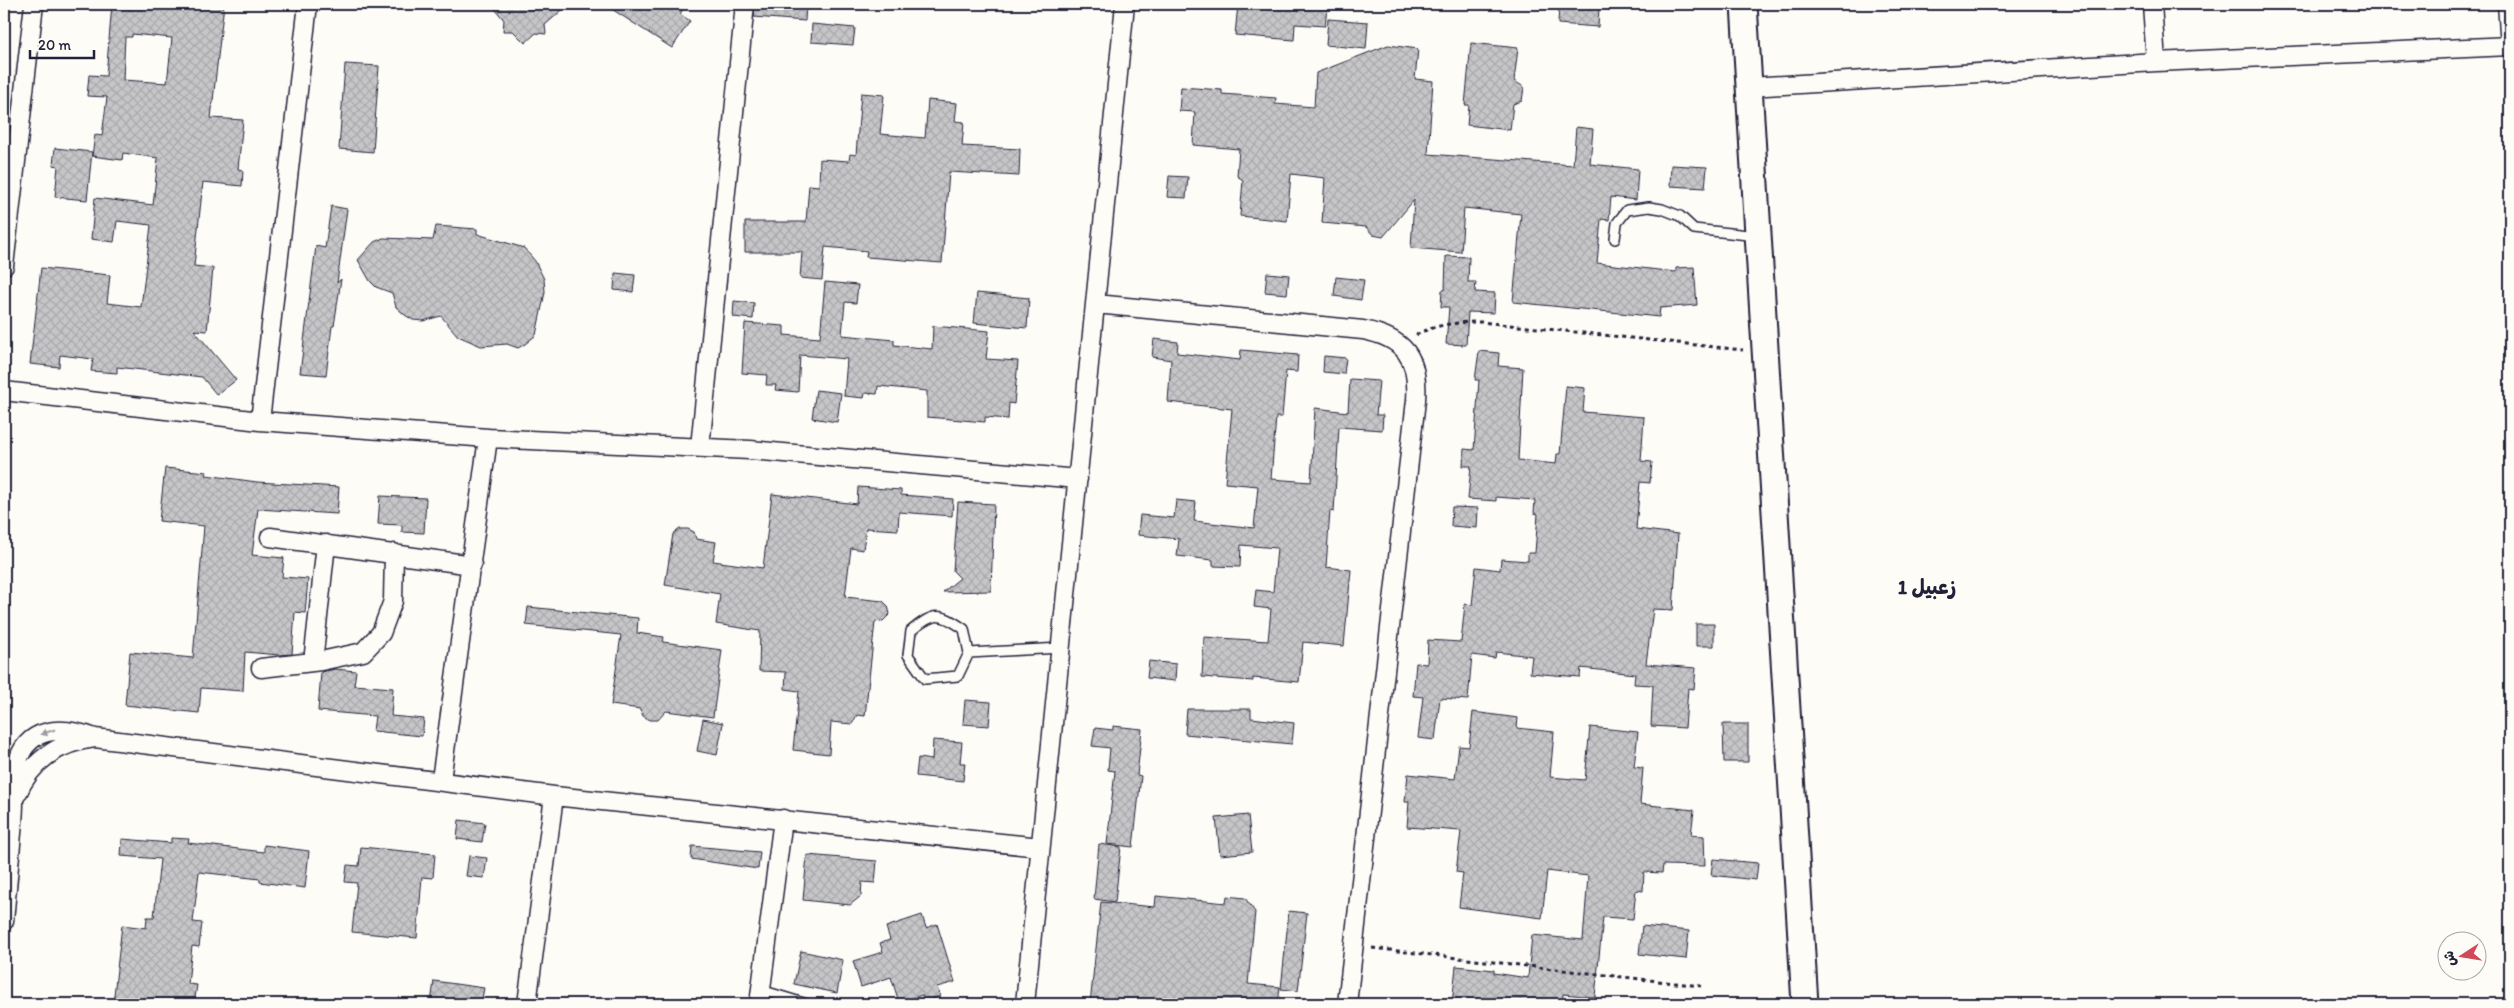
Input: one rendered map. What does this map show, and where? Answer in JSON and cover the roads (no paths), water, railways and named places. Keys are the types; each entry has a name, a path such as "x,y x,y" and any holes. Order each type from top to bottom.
{"street":[{"path":"4,266 34,4"},
{"path":"260,421 308,4"},
{"path":"700,447 745,4"},
{"path":"1025,1004 1125,4"},
{"path":"1744,4 1805,1004"},
{"path":"2152,4 2156,62"},
{"path":"1750,87 2156,62 2510,46 2507,4"},
{"path":"1096,304 1362,330 1382,334 1400,345 1412,360 1418,380 1416,400 1347,1004"},
{"path":"4,390 260,421 488,438 700,447 1078,479"},
{"path":"441,780 488,438"},
{"path":"270,537 472,565"},
{"path":"313,662 326,544"},
{"path":"261,668 313,662 362,652 381,633 393,601 394,553"},
{"path":"4,921 18,760 29,743 37,737 55,730 65,729 95,738 441,780 554,796 1040,847"},
{"path":"527,1004 554,796"},
{"path":"760,997 783,819"}],"lane":[{"path":"1615,239 1617,223 1627,210 1649,207 1662,209 1680,216 1694,229 1759,236"},
{"path":"947,617 964,629 969,653 958,676 925,679 908,655 911,631 927,618 947,617"},
{"path":"969,653 1061,648"},
{"path":"760,997 807,1004"}],"district":[{"name":"زعبيل 1","path":"1927,587"}]}
